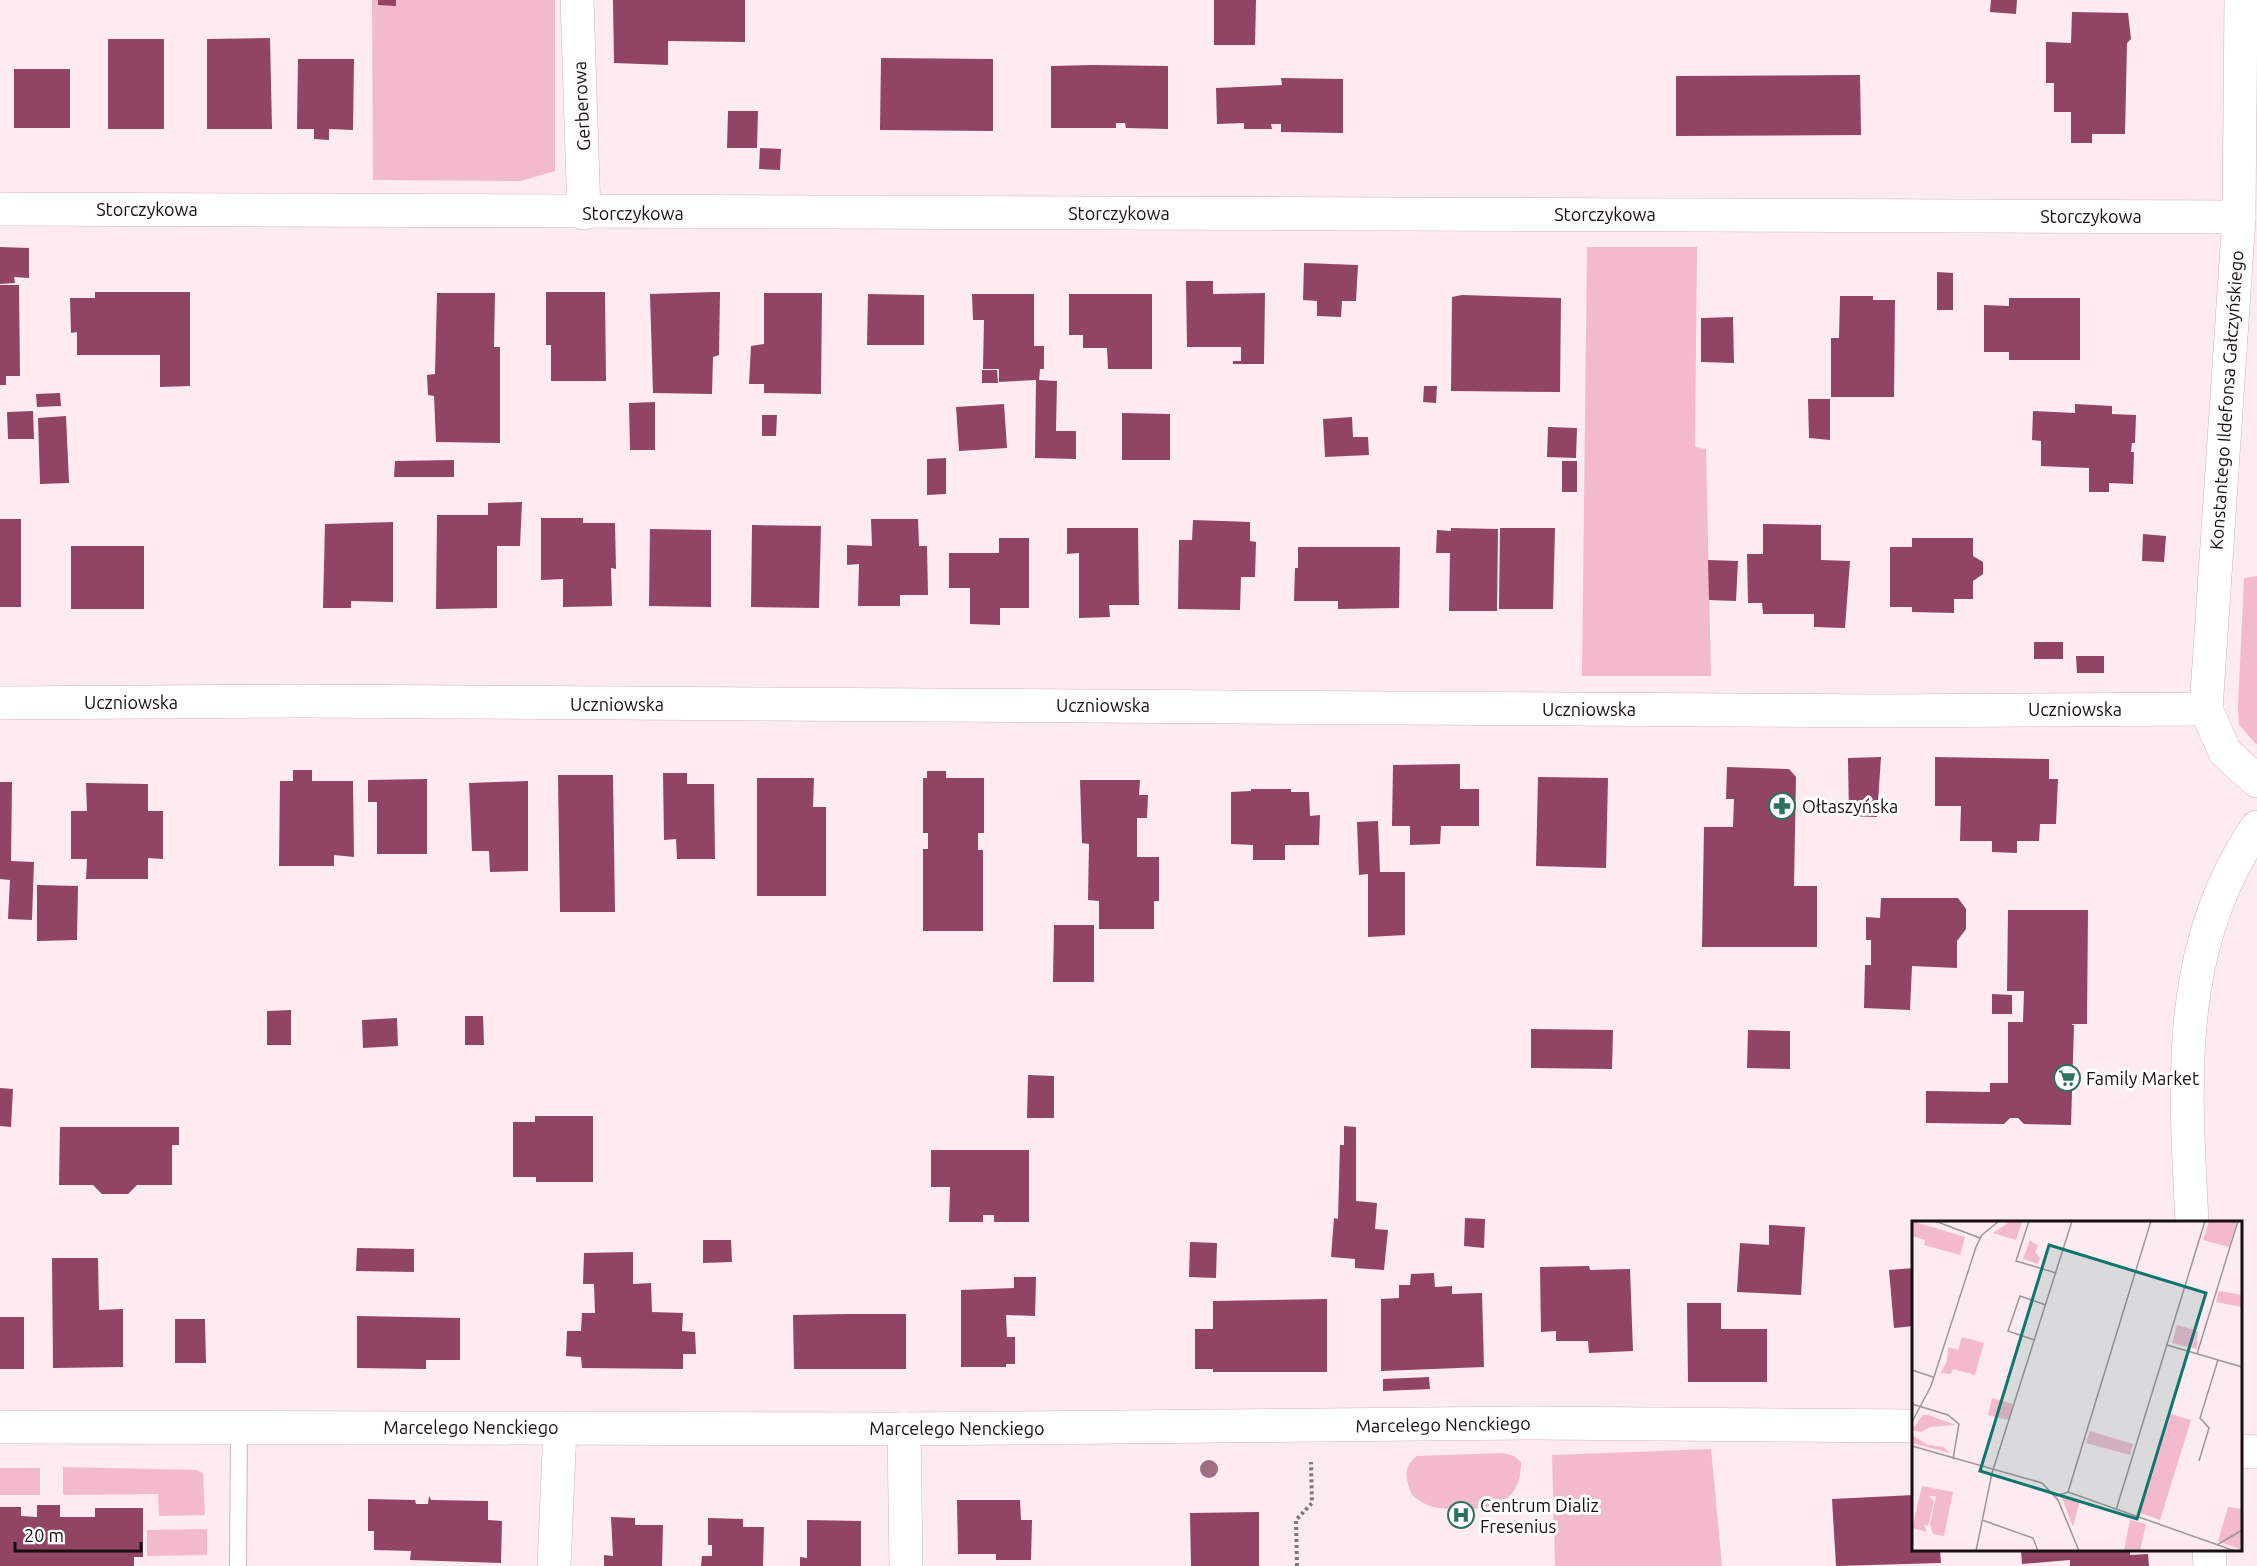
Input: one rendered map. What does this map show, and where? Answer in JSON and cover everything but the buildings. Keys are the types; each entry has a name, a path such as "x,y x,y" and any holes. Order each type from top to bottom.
{"street":[{"name":"Gerberowa","path":"577,0 584,213"},
{"name":"Konstantego Ildefonsa Gałczyńskiego","path":"2241,0 2239,217 2205,709 2225,752 2257,781"},
{"name":"Storczykowa","path":"0,209 584,213 2239,217"},
{"name":"Uczniowska","path":"0,703 302,701 1880,711 2205,709"},
{"path":"2192,1221 2186,1085 2196,969 2222,888 2239,853 2257,827"},
{"name":"Marcelego Nenckiego","path":"0,1427 904,1429 1534,1423 1912,1426"},
{"path":"554,1566 560,1428"},
{"path":"904,1429 906,1566"},
{"path":"2242,1451 2257,1452"},
{"path":"2209,1551 2210,1566"}],"lane":[{"path":"238,1566 239,1426"}],"path":[{"path":"1297,1566 1296,1520 1312,1503 1311,1465"}],"shaded area":[{"path":"372,0 555,0 555,171 521,181 373,180"},
{"path":"1587,247 1697,247 1695,447 1706,449 1711,676 1582,676"},
{"path":"2257,576 2257,745 2239,725 2238,706 2244,578"},
{"path":"1711,1449 1722,1566 1555,1566 1552,1455"},
{"path":"1503,1453 1514,1456 1521,1462 1520,1475 1512,1494 1497,1504 1477,1509 1443,1509 1424,1504 1412,1495 1408,1484 1407,1469 1417,1456"},
{"path":"63,1467 197,1470 203,1473 205,1515 159,1516 158,1494 63,1495"},
{"path":"0,1468 40,1468 40,1495 0,1495"},
{"path":"207,1529 207,1555 147,1556 147,1530"}],"place":[{"name":"Ołtaszyńska","path":"1782,806"},
{"name":"Family Market","path":"2067,1078"},
{"name":"Centrum Dializ Fresenius","path":"1461,1515"}]}
